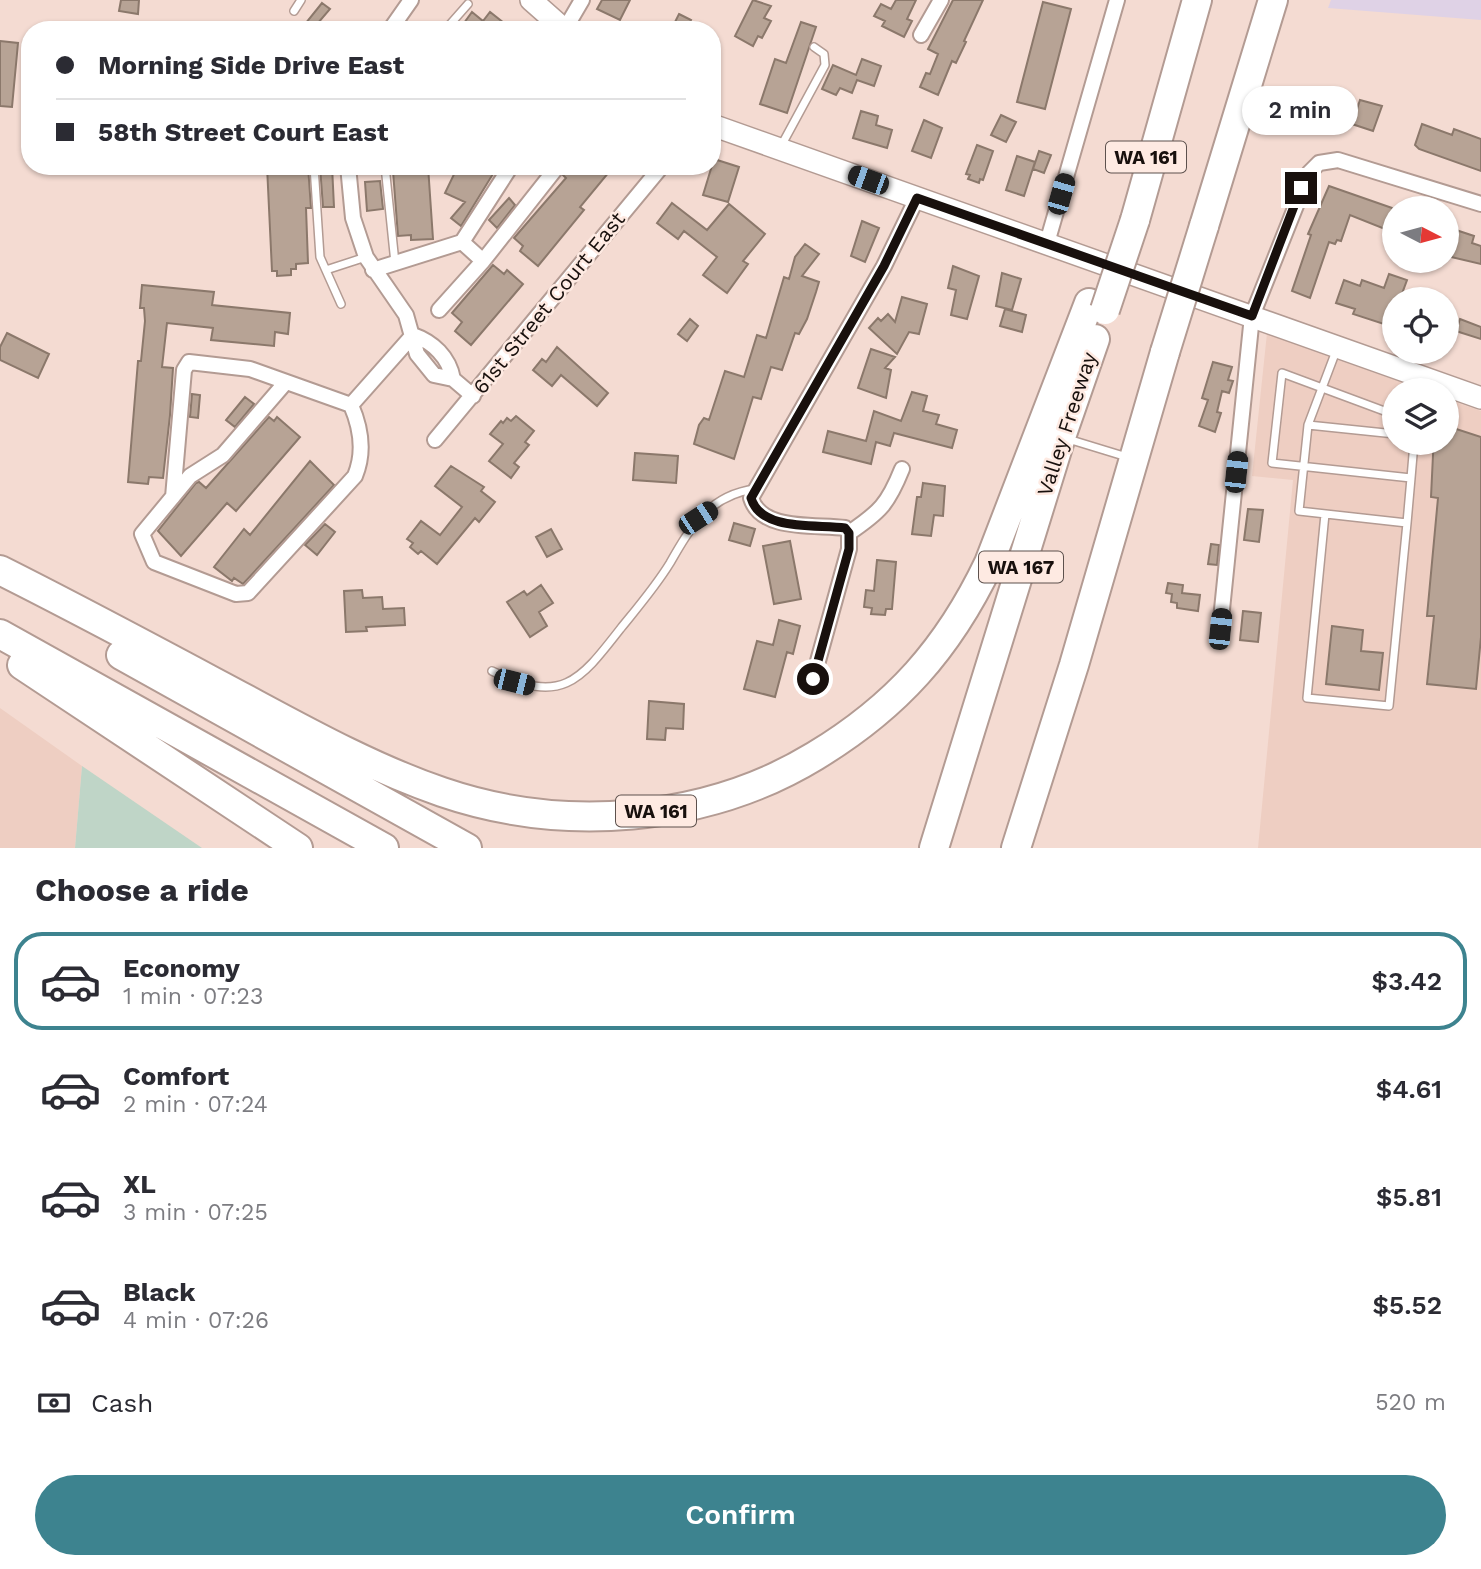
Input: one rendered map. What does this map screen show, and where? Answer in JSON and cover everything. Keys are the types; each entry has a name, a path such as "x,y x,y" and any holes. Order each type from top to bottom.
{"highway":[{"name":"Valley Freeway","path":"934,848 1098,307 1170,94 1197,0"},
{"path":"1017,848 1074,665 1132,458 1273,0"},
{"name":"WA 161","path":"0,570 286,721 443,792 524,812 579,817 644,814 695,804 762,783 830,747 889,702 933,656 970,604 1098,307"},
{"path":"0,585 467,848"},
{"path":"0,634 384,848"},
{"path":"0,650 298,848"}],"street":[{"path":"396,21 411,0"},
{"path":"531,0 556,21"},
{"path":"570,21 582,0"},
{"path":"921,34 941,0"},
{"path":"1047,243 1117,0"},
{"path":"721,128 1481,398"},
{"path":"1220,629 1252,316 1294,202 1309,173 1319,163 1328,159 1348,162 1481,204"},
{"path":"349,175 352,218 369,264 406,315 417,354 434,375 453,379 473,396"},
{"path":"369,264 395,263 462,242 505,175"},
{"path":"439,310 483,261 549,175"},
{"name":"61st Street Court East","path":"435,440 655,175"},
{"path":"813,679 849,549 849,533 845,528 772,520 757,512 751,498 884,266 917,198"},
{"path":"462,242 483,261"},
{"path":"413,335 427,340 450,363 453,379"},
{"path":"351,405 413,335"},
{"path":"173,496 184,370 189,362 250,369 351,405 358,421 362,448 361,463 355,477 248,593 236,594 154,562 142,534 190,476 223,454 286,382"},
{"path":"849,533 880,512 890,499 902,469"}],"lane":[{"path":"294,11 301,0"},
{"path":"453,21 468,4"},
{"path":"779,149 825,65 824,54 814,47"},
{"path":"315,175 320,257 341,303"},
{"path":"386,175 395,263"},
{"path":"326,270 369,264"},
{"path":"1338,347 1308,425 1299,511 1407,523"},
{"path":"423,362 438,351"},
{"path":"1382,410 1282,373 1272,463 1410,478"},
{"path":"1308,425 1382,433"},
{"path":"1060,437 1132,458"},
{"path":"1325,514 1307,698 1389,706 1413,455"},
{"path":"492,671 534,687 560,686 581,677 648,594 698,518 738,491 755,489"}],"shaded area":[{"path":"1331,0 1481,0 1481,20 1328,8"},
{"path":"1267,333 1390,378 1382,378 1382,455 1459,455 1459,403 1481,411 1481,848 1258,848 1293,480 1252,476"},
{"path":"0,708 82,766 75,848 0,848"}],"green space":[{"path":"82,766 202,848 75,848"}],"building":[{"path":"121,0 139,0 138,14 119,11"},
{"path":"602,0 630,0 620,20 597,9"},
{"path":"753,0 771,6 764,18 771,21 762,38 758,36 753,46 735,36"},
{"path":"896,0 916,0 907,19 912,21 904,37 882,26 885,21 874,16 881,4 891,9"},
{"path":"953,0 983,0 964,41 966,42 956,63 952,61 938,95 920,87 926,73 930,74 938,54 928,49"},
{"path":"1043,2 1071,9 1045,109 1017,102"},
{"path":"322,3 330,9 320,21 307,21"},
{"path":"472,12 483,21 466,21"},
{"path":"490,12 502,21 483,21"},
{"path":"679,14 691,20 690,21 676,21"},
{"path":"801,22 816,27 787,113 760,104 775,59 786,63"},
{"path":"0,41 18,43 12,107 0,106"},
{"path":"862,59 881,66 874,86 857,80 852,93 840,88 836,95 822,89 833,65 856,75"},
{"path":"1360,100 1382,106 1373,131 1352,124"},
{"path":"861,111 878,116 876,125 892,130 887,148 853,138"},
{"path":"1001,115 1016,122 1006,142 991,135"},
{"path":"924,120 942,128 931,158 912,151"},
{"path":"1422,124 1452,135 1454,129 1481,139 1481,171 1419,149 1415,145"},
{"path":"977,145 993,151 983,180 980,179 979,183 968,179 970,175 966,174"},
{"path":"1039,151 1051,155 1044,173 1033,169"},
{"path":"1017,156 1035,162 1024,196 1006,190"},
{"path":"721,161 739,167 728,202 703,195 709,175 721,175"},
{"path":"267,175 309,175 311,208 306,208 308,263 296,264 296,269 291,269 291,275 277,276 277,271 272,271"},
{"path":"321,175 332,175 334,207 323,207"},
{"path":"393,175 429,175 433,239 411,240 411,235 398,236"},
{"path":"454,175 492,175 461,226 451,218 465,202 445,193"},
{"path":"563,175 607,175 580,207 584,210 538,266 520,251 523,246 514,238 566,178"},
{"path":"380,181 383,209 367,211 365,182"},
{"path":"1329,186 1382,204 1382,228 1350,215 1341,241 1337,240 1335,244 1329,242 1310,298 1292,291 1311,235 1308,234"},
{"path":"509,198 515,205 497,228 489,220"},
{"path":"672,203 707,230 729,204 765,234 743,261 748,264 727,293 703,275 717,257 684,231 678,239 657,223"},
{"path":"862,221 879,228 865,262 851,256"},
{"path":"1460,231 1474,236 1472,243 1481,246 1481,264 1460,259"},
{"path":"805,244 819,254 802,276 819,282 816,292 807,319 799,334 795,333 782,370 771,367 761,399 753,397 734,459 694,444 699,425 704,418 709,420 725,371 744,377 757,335 766,338 784,277 789,279 795,257"},
{"path":"493,265 504,274 507,270 523,284 471,345 455,331 462,322 452,313"},
{"path":"953,266 979,276 967,319 951,315 956,290 948,288"},
{"path":"1002,273 1021,279 1012,310 996,306"},
{"path":"1389,274 1407,280 1404,287 1384,287"},
{"path":"1344,280 1360,286 1362,280 1382,287 1382,323 1353,314 1355,309 1336,303"},
{"path":"142,285 214,292 212,305 290,313 288,334 275,332 274,346 211,340 213,328 167,323 162,367 173,368 163,478 149,477 148,484 128,482 138,361 141,361 145,321 144,308 140,308"},
{"path":"902,297 927,304 919,334 909,332 897,354 869,328 878,318 881,321 888,314 895,322"},
{"path":"1005,309 1026,315 1022,332 1000,326"},
{"path":"690,319 698,326 687,341 678,334"},
{"path":"1460,319 1481,327 1481,339 1459,332"},
{"path":"7,333 49,354 38,378 0,360 0,347"},
{"path":"557,347 608,393 597,406 561,375 552,386 533,370 542,359 546,362"},
{"path":"871,349 895,357 885,368 891,370 886,398 858,388"},
{"path":"1213,362 1232,367 1228,380 1233,381 1229,393 1222,391 1217,412 1221,413 1215,432 1199,426 1208,400 1202,398"},
{"path":"912,392 927,396 923,411 939,415 936,424 957,430 952,448 894,433 890,446 876,442 871,464 823,452 828,431 866,441 874,411 901,421"},
{"path":"192,394 200,395 198,418 190,417"},
{"path":"245,397 254,404 235,427 226,420"},
{"path":"516,416 534,431 525,442 529,445 514,463 519,467 511,478 489,461 503,444 490,434 501,421 503,423 507,418 511,421"},
{"path":"269,417 274,421 277,417 300,437 236,511 227,503 181,556 158,531 196,483 199,482 206,488"},
{"path":"1459,430 1481,437 1481,637 1476,689 1427,684 1434,616 1427,616 1438,498 1431,497 1433,455 1459,455"},
{"path":"635,453 678,456 676,483 633,480"},
{"path":"310,461 334,485 243,584 234,578 232,581 214,567 244,529 250,535"},
{"path":"451,466 484,487 481,491 495,502 479,522 475,518 437,564 421,551 418,554 410,547 413,543 407,539 421,521 440,535 462,507 435,486"},
{"path":"923,483 945,486 943,516 934,515 931,536 912,534 917,497 921,497"},
{"path":"1248,509 1263,510 1259,542 1244,540"},
{"path":"734,523 755,529 750,546 729,540"},
{"path":"325,524 335,532 317,555 305,545"},
{"path":"551,529 562,549 547,557 536,537"},
{"path":"790,541 801,599 774,604 763,546"},
{"path":"1211,544 1219,545 1217,565 1208,564"},
{"path":"877,560 896,562 892,609 886,609 885,615 871,614 872,608 864,607 866,590 874,591"},
{"path":"1168,583 1183,585 1182,593 1200,595 1198,611 1177,608 1177,603 1171,602 1172,594 1166,593"},
{"path":"541,585 553,603 539,612 547,626 530,637 507,602 524,591 527,595"},
{"path":"362,590 363,598 382,597 383,609 404,608 405,625 366,627 367,631 346,632 344,591"},
{"path":"1243,611 1261,613 1258,642 1240,640"},
{"path":"779,620 800,626 793,654 787,652 775,697 744,689 757,641 773,645"},
{"path":"1332,626 1363,630 1361,651 1383,653 1379,690 1326,684"},
{"path":"649,701 684,704 683,729 666,728 665,740 647,739"}],"route":[{"path":"813,679 849,549 849,533 845,528 772,520 757,512 751,498 884,266 917,198 1252,316 1301,188"}]}
